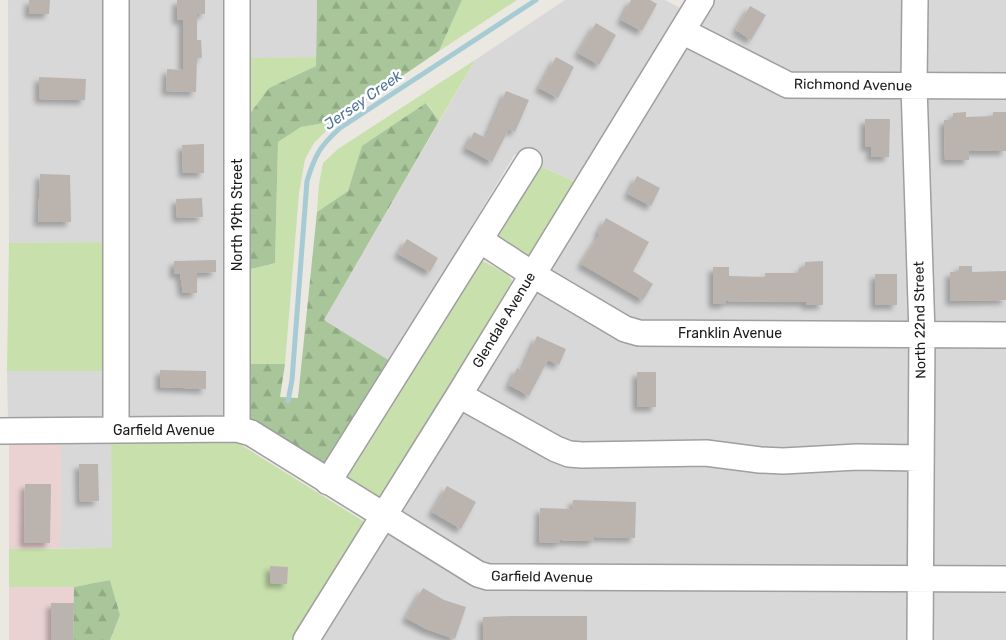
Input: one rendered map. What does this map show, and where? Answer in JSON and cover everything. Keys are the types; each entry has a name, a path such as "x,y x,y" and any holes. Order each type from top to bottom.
{"street":[{"path":"116,0 116,430"},
{"name":"North 19th Street","path":"237,0 237,429"},
{"name":"Glendale Avenue","path":"306,640 459,395 701,0"},
{"name":"North 22nd Street","path":"915,0 914,86 922,334 920,640"},
{"name":"Richmond Avenue","path":"682,31 788,85 1006,86"},
{"path":"328,482 529,161"},
{"name":"Franklin Avenue","path":"480,240 532,274 625,329 639,333 1006,334"},
{"path":"459,395 556,449 569,454 706,453 784,461 857,457 920,458"},
{"name":"Garfield Avenue","path":"0,431 237,429 251,433 478,574 488,577 1006,579"}],"shaded area":[{"path":"8,0 317,0 316,57 224,59 228,408 224,417 111,421 112,548 60,548 61,423 8,419 7,371 109,371 123,242 9,243"},
{"path":"565,0 665,0 703,20 714,0 1006,0 1006,640 322,640 597,192 515,154 390,361 324,320 475,60"},
{"path":"9,440 61,440 60,548 9,549"},
{"path":"9,587 74,587 73,640 9,640"}],"green space":[{"path":"317,0 462,0 439,51 336,121 301,127 278,142 275,263 247,270 246,119 269,88 316,66"},
{"path":"462,0 517,0 439,51"},
{"path":"316,57 316,66 269,88 246,119 246,58"},
{"path":"475,60 439,121 427,103 363,146 348,191 317,212 323,163 338,149"},
{"path":"426,103 439,121 324,320 390,361 327,466 249,425 248,364 285,364 280,397 298,398 317,212 348,191 362,146"},
{"path":"336,121 314,143 305,159 299,193 285,364 248,364 247,270 275,263 278,142 301,127"},
{"path":"534,163 575,182 530,254 522,257 498,243 495,233"},
{"path":"108,242 109,371 7,371 9,243"},
{"path":"483,261 507,274 512,280 510,292 381,498 374,500 347,481 346,472 475,264"},
{"path":"111,440 227,441 238,443 363,521 363,527 294,640 110,640 120,615 110,580 74,587 9,587 9,549 112,548"},
{"path":"110,580 120,615 110,640 73,640 74,587"}],"building":[{"path":"29,0 50,0 49,14 29,14"},
{"path":"177,0 205,0 205,14 197,14 197,40 201,40 202,58 197,58 196,92 166,91 167,69 183,70 183,20 177,20"},
{"path":"631,0 650,0 657,4 642,31 621,20"},
{"path":"750,6 766,15 751,40 736,30"},
{"path":"596,23 616,35 599,65 578,53"},
{"path":"556,57 574,67 558,98 539,88"},
{"path":"39,77 86,79 85,100 39,99"},
{"path":"506,91 529,100 515,132 509,129 492,162 466,148 474,132 486,138"},
{"path":"966,112 966,117 993,116 993,112 1006,112 1006,151 969,151 969,160 945,160 944,120 953,119 953,113"},
{"path":"865,119 890,119 889,157 871,157 871,147 865,147"},
{"path":"204,144 204,173 183,173 182,145"},
{"path":"40,174 70,175 71,222 38,222"},
{"path":"637,176 660,188 651,206 628,194"},
{"path":"202,198 203,217 177,218 176,199"},
{"path":"606,218 649,242 633,271 653,284 643,300 581,264 600,234 598,233"},
{"path":"407,239 438,258 430,272 398,254"},
{"path":"216,260 216,272 197,273 197,293 183,293 180,274 174,274 174,261"},
{"path":"823,261 823,305 806,305 806,302 726,301 726,304 714,304 713,267 729,267 729,276 765,277 765,273 799,273 799,268 805,268 805,262"},
{"path":"959,266 972,266 972,272 1006,271 1006,300 950,301 950,272 959,272"},
{"path":"875,274 897,274 897,305 875,305"},
{"path":"537,336 566,349 559,365 548,360 529,396 509,385 517,368 522,370"},
{"path":"160,370 206,371 206,389 160,387"},
{"path":"637,372 656,372 656,407 637,407"},
{"path":"79,464 98,464 99,501 80,502"},
{"path":"25,484 51,484 50,543 24,543"},
{"path":"447,486 476,502 461,529 432,512"},
{"path":"573,500 636,502 635,538 594,537 593,541 560,540 560,543 539,542 540,508 572,509"},
{"path":"270,566 288,567 287,584 270,583"},
{"path":"423,588 444,600 466,607 455,639 426,629 406,618"},
{"path":"51,603 74,603 73,640 51,640"},
{"path":"587,616 587,640 483,640 483,617"}],"waterway":[{"name":"Jersey Creek","path":"288,401 292,380 307,181 319,152 340,128 536,0"}]}
